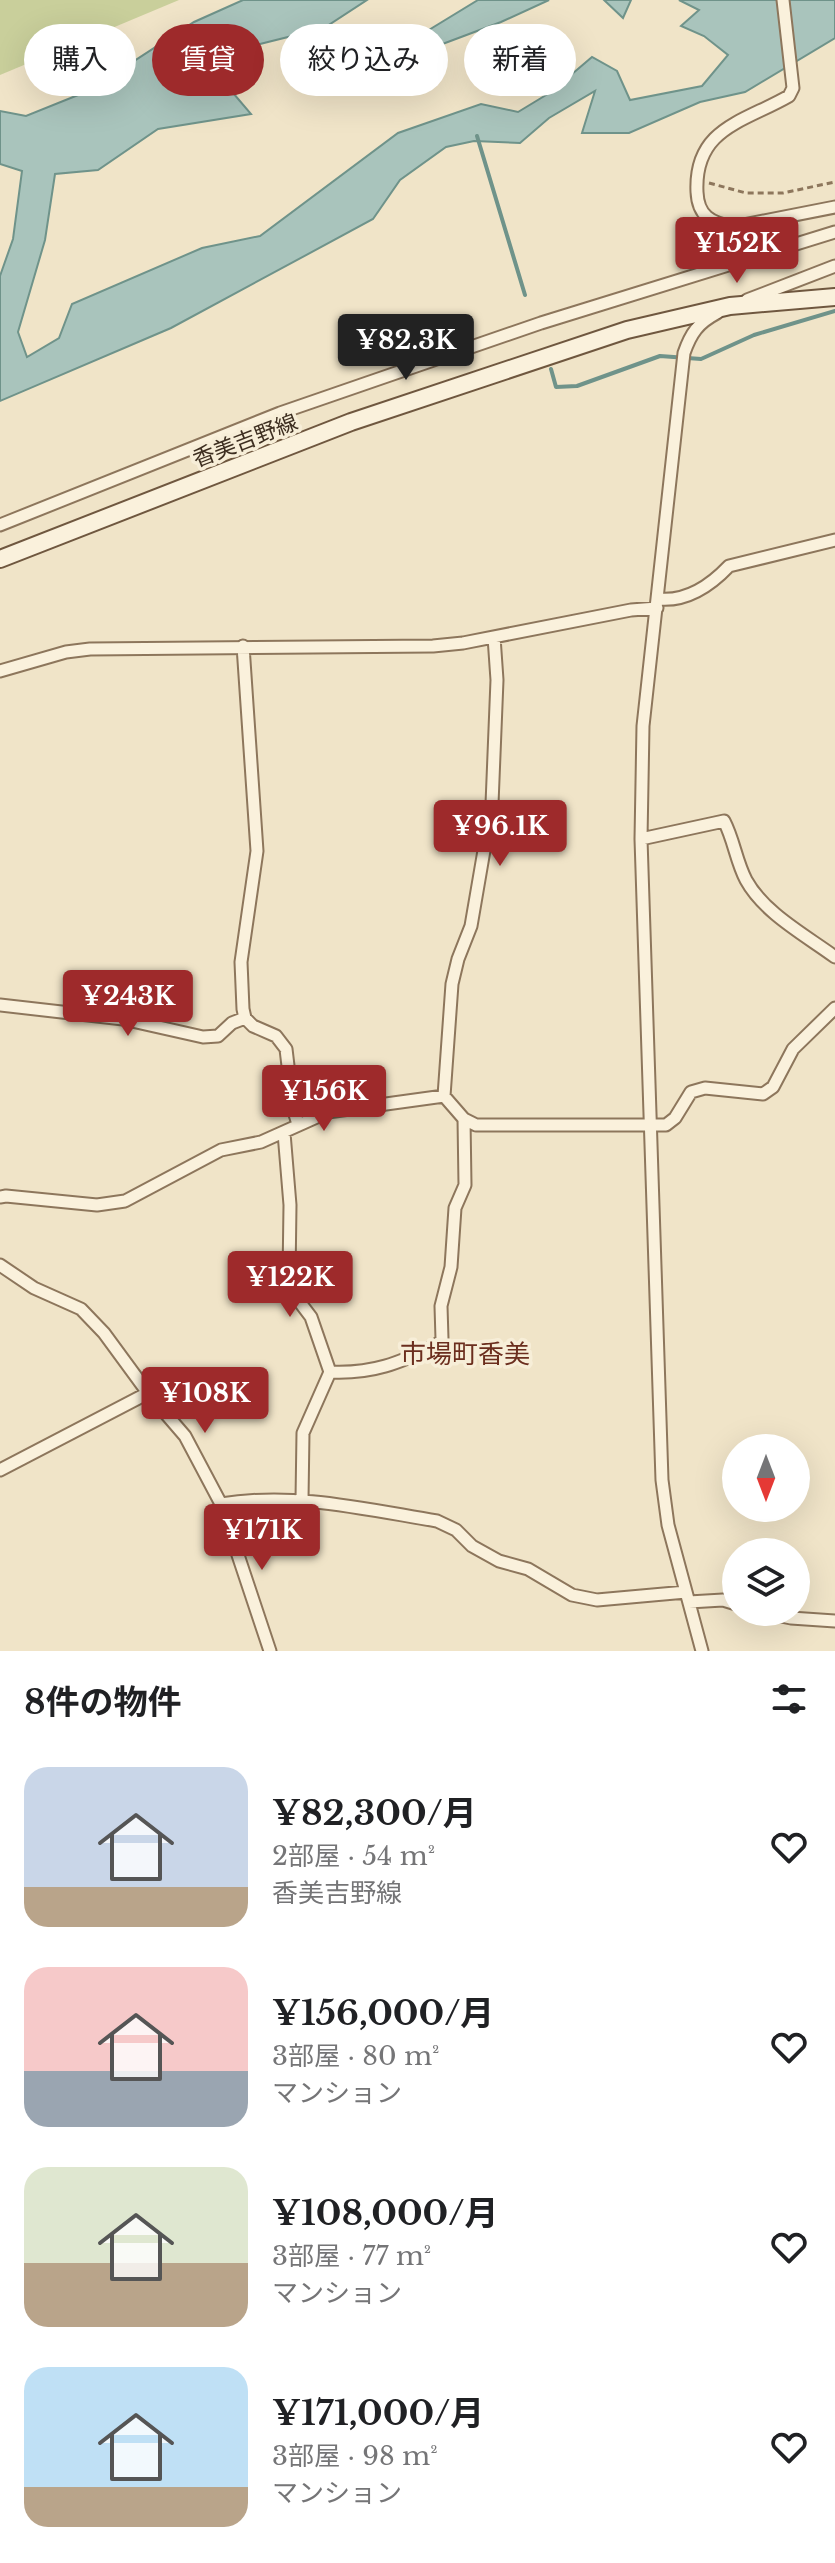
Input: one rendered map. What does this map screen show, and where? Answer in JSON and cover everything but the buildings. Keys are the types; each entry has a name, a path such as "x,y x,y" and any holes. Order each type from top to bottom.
{"main road":[{"name":"香美吉野線","path":"0,559 351,422 627,330 730,306 835,297"}],"street":[{"path":"783,0 793,88 789,96 732,123 715,137 702,155 696,180 697,202 705,218 724,226 753,224 835,207"},
{"path":"0,525 280,413 541,323 835,232"},
{"path":"702,1651 668,1525 662,1480 641,839 643,726 684,358 694,329 700,322 730,306 835,266"},
{"path":"0,671 66,652 90,649 433,646 494,637 658,604 695,593 729,566 835,540"},
{"path":"494,637 497,680 492,804 471,926 452,984 444,1096 464,1119 476,1125 666,1125 675,1118 691,1092 705,1088 763,1094 773,1087 793,1049 835,1008"},
{"path":"243,646 257,851 241,962 245,1018 253,1026 276,1036 286,1049 293,1108 298,1124"},
{"path":"641,839 724,821 733,838 745,878 760,899 835,957"},
{"path":"0,1005 123,1019 203,1037 218,1036 232,1023 245,1018"},
{"path":"0,1197 97,1205 125,1201 221,1150 261,1142 328,1112 444,1096"},
{"path":"330,1372 356,1373 390,1366 437,1345 442,1339 441,1306 451,1267 455,1208 465,1185 464,1119"},
{"path":"284,1133 290,1205 289,1277 292,1292 311,1317 330,1372 303,1433 302,1499"},
{"path":"0,1265 34,1288 81,1309 104,1333 148,1393 185,1436 221,1504 270,1651"},
{"path":"0,1470 148,1393"},
{"path":"221,1504 302,1499 437,1521 456,1530 472,1546 499,1561 528,1569 572,1595 597,1600 687,1597 722,1600"},
{"path":"810,1619 835,1621"}],"path":[{"path":"696,180 746,193 783,193 835,182"}],"green space":[{"path":"0,0 179,0 122,24 24,24 24,65 0,75"}],"water":[{"path":"243,0 367,0 330,24 280,24 280,39 264,43 264,24 191,24"},
{"path":"478,0 549,0 496,24 464,24 464,36 448,42 448,24 439,24"},
{"path":"604,0 631,0 623,18"},
{"path":"679,0 835,0 835,38 745,92 700,102 629,133 582,133 595,91 549,118 520,143 474,141 446,147 400,180 373,219 171,328 0,401 0,276 13,239 22,171 0,164 0,111 26,116 76,96 136,96 136,60 152,49 152,96 236,96 251,114 158,129 98,170 55,174 45,240 18,332 27,357 59,338 72,304 202,248 260,236 398,133 481,104 518,112 544,96 576,96 576,71 592,57 617,71 630,100 702,86 728,55 704,36 681,26 699,10"}],"waterway":[{"path":"477,136 525,295"},
{"path":"551,369 556,387 577,386 660,356 701,359 754,335 835,311"}],"district":[{"name":"市場町香美","path":"465,1354"}]}
